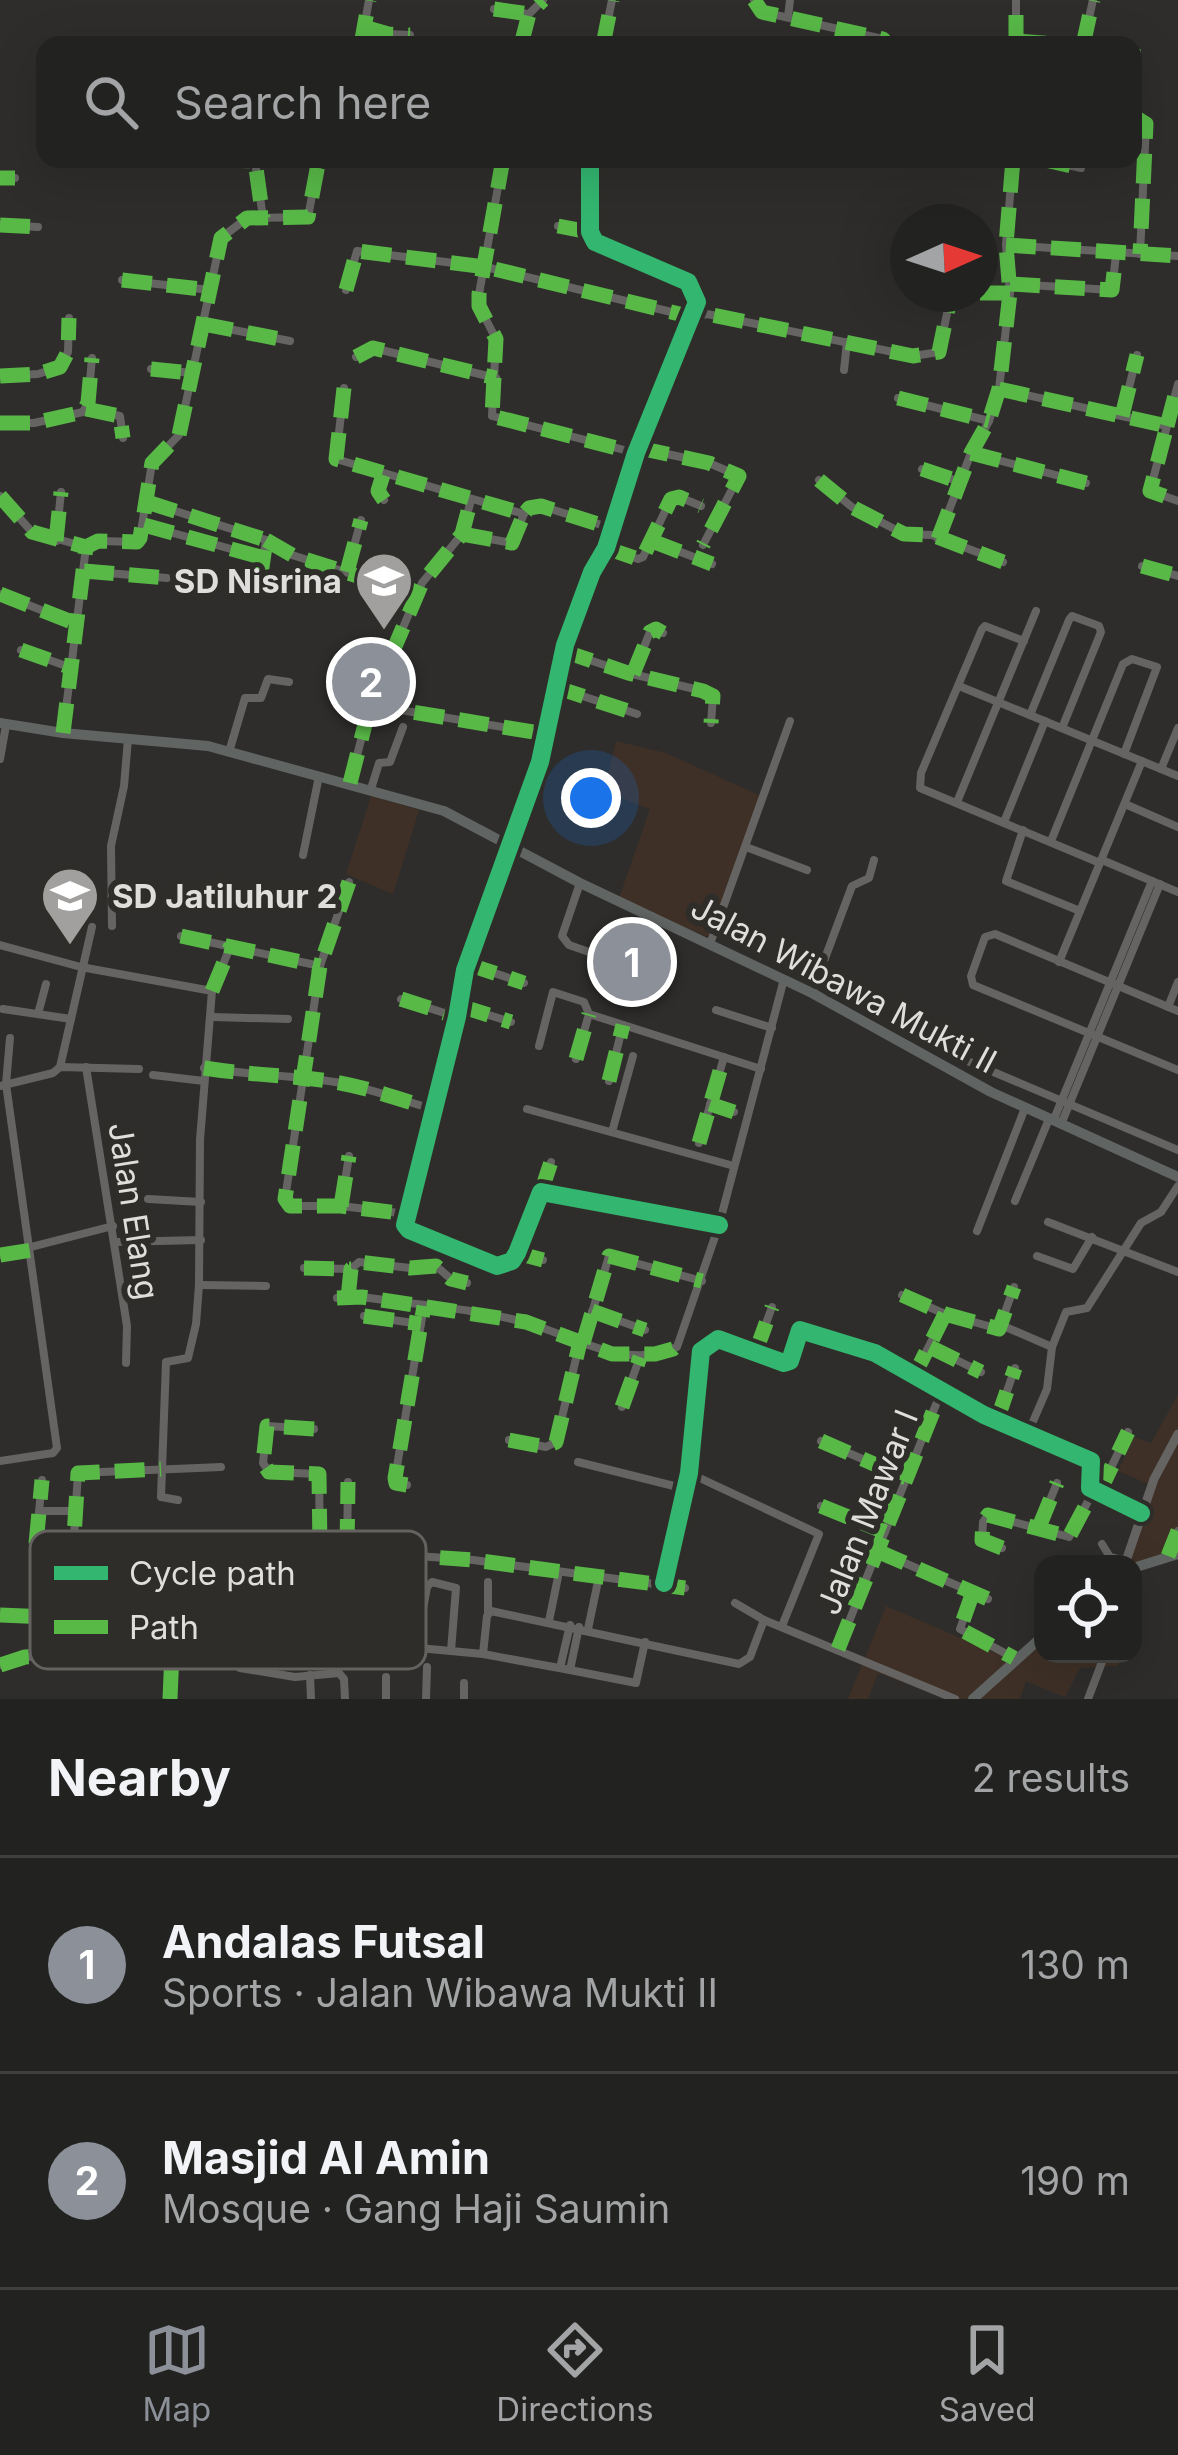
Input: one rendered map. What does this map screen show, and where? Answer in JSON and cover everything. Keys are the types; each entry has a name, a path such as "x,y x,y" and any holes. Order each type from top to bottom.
{"main road":[{"name":"Jalan Wibawa Mukti II","path":"3,724 229,752 444,811 580,884 812,993 1025,1107 1178,1177"},
{"path":"1142,1562 1173,1555"},
{"path":"973,1699 1034,1643"}],"street":[{"path":"362,36 370,0"},
{"path":"523,36 529,14 543,1 557,0"},
{"path":"605,36 612,0"},
{"path":"754,0 762,12 870,36"},
{"path":"788,17 790,0"},
{"path":"1016,0 1016,36"},
{"path":"1086,36 1093,0"},
{"path":"494,10 529,14"},
{"path":"364,27 410,35"},
{"path":"1139,254 1146,124 1142,122"},
{"path":"256,168 263,218"},
{"path":"0,496 32,532 56,541 86,547 98,541 137,542 145,525 152,463 179,435 221,238 238,222 309,216 317,168"},
{"path":"502,168 479,306 496,339 492,416 710,463 739,476 703,545"},
{"path":"551,1162 512,1261 496,1266 405,1225 467,964 540,762 563,651 697,302 688,282 603,248 590,232 590,168"},
{"path":"938,539 999,388 1010,288 1006,245 1012,168"},
{"path":"1077,168 1081,169"},
{"path":"0,178 15,178"},
{"path":"0,225 38,227"},
{"path":"558,226 590,232"},
{"path":"1006,245 1178,256"},
{"path":"346,290 357,251 486,267 692,317 707,314 893,354 937,354 947,312"},
{"path":"998,290 1112,290 1116,255"},
{"path":"122,280 210,290"},
{"path":"0,376 60,368 68,352 69,318"},
{"path":"203,324 290,341"},
{"path":"844,370 847,342"},
{"path":"356,357 373,348 496,377"},
{"path":"1121,416 1138,355"},
{"path":"86,409 92,358"},
{"path":"151,369 192,373"},
{"path":"1178,384 1150,491 1178,501"},
{"path":"344,388 335,457 524,514"},
{"path":"999,388 1167,427"},
{"path":"898,398 989,421"},
{"path":"0,423 34,423 86,409 120,416 122,438"},
{"path":"970,453 1086,483"},
{"path":"922,469 959,482"},
{"path":"383,475 378,491 384,500"},
{"path":"819,480 871,519 904,534 925,534 1003,562"},
{"path":"56,541 61,492"},
{"path":"606,548 638,560 671,499 701,506"},
{"path":"350,783 370,705 422,583 462,534 471,500"},
{"path":"147,502 417,595"},
{"path":"462,534 512,543 529,508 553,508 611,528"},
{"path":"347,572 361,520"},
{"path":"145,525 264,558"},
{"path":"261,574 266,540"},
{"path":"652,541 712,564"},
{"path":"62,733 86,547"},
{"path":"1142,566 1178,576"},
{"path":"84,572 166,578"},
{"path":"0,595 77,624"},
{"path":"957,802 1036,611"},
{"path":"1030,715 1072,616 1099,626 1101,632 1061,728"},
{"path":"1024,641 986,626 922,773 920,788 1178,892"},
{"path":"633,674 650,632 656,628 663,633"},
{"path":"21,650 72,668"},
{"path":"563,651 713,696 711,723"},
{"path":"1051,841 1123,664 1132,658 1154,664 1156,673 1124,754"},
{"path":"229,752 245,698 261,699 268,679 290,682"},
{"path":"959,686 1178,776"},
{"path":"555,687 637,715"},
{"path":"370,705 545,734"},
{"path":"710,944 790,721"},
{"path":"1004,822 1045,721"},
{"path":"0,759 3,724"},
{"path":"371,789 380,763 390,762 403,728"},
{"path":"1161,769 1178,728"},
{"path":"112,926 111,846 128,737"},
{"path":"1059,962 1142,761"},
{"path":"303,855 319,775"},
{"path":"1125,804 1178,826"},
{"path":"1023,830 1006,881 1080,911"},
{"path":"746,847 807,870"},
{"path":"812,993 852,886 869,878 874,860"},
{"path":"349,882 320,966 285,1198 290,1206 407,1214"},
{"path":"1015,1201 1066,1101 1156,882"},
{"path":"580,884 562,936 569,945 592,953"},
{"path":"60,1067 92,927"},
{"path":"1178,1011 989,935 971,982 1178,1070"},
{"path":"181,936 320,966"},
{"path":"0,945 81,967 212,991"},
{"path":"178,1500 161,1499 166,1362 190,1354 199,1285 204,1068 212,991 231,945"},
{"path":"467,964 524,983"},
{"path":"351,1269 342,1298 526,1322 612,1354 640,1357 674,1349 681,1341 719,1225 784,979"},
{"path":"1168,1006 1178,982"},
{"path":"38,1014 46,984"},
{"path":"539,1046 553,992 584,1002 589,1014 576,1059"},
{"path":"401,999 457,1017"},
{"path":"460,1006 511,1022"},
{"path":"3,1009 71,1019"},
{"path":"716,1010 772,1028"},
{"path":"589,1014 761,1069"},
{"path":"212,1017 288,1019"},
{"path":"609,1082 623,1025"},
{"path":"0,1462 53,1454 58,1448 32,1250 3,1085 10,1038"},
{"path":"951,1054 1178,1150"},
{"path":"612,1132 633,1056"},
{"path":"699,1143 724,1058"},
{"path":"3,1085 60,1067 139,1069"},
{"name":"Jalan Elang","path":"86,1067 116,1242 127,1326 126,1363"},
{"path":"204,1068 362,1088 435,1109"},
{"path":"153,1075 204,1081"},
{"path":"710,1104 734,1112"},
{"path":"976,1231 1025,1107"},
{"path":"527,1109 734,1166"},
{"path":"341,1206 349,1156"},
{"path":"1028,1433 1047,1389 1052,1347 1066,1312 1087,1309 1141,1222 1169,1204 1178,1186"},
{"path":"541,1192 719,1225"},
{"path":"148,1199 201,1202"},
{"path":"1048,1222 1178,1272"},
{"path":"0,1256 113,1226"},
{"path":"1037,1256 1073,1269 1092,1237"},
{"path":"116,1242 201,1240"},
{"path":"518,1253 543,1260"},
{"path":"509,1440 546,1447 556,1442 609,1256 702,1281"},
{"path":"304,1268 351,1269 363,1262 436,1266 451,1279 467,1283"},
{"path":"199,1285 266,1286"},
{"path":"902,1295 945,1314 999,1329 1014,1287"},
{"path":"406,1485 396,1483 395,1478 424,1306"},
{"path":"756,1352 772,1307"},
{"path":"592,1310 645,1330"},
{"path":"914,1376 945,1314"},
{"path":"364,1316 421,1324"},
{"path":"1009,1328 1052,1347"},
{"path":"664,1583 689,1473 701,1351 718,1339 788,1363 802,1330 875,1353 940,1392 1091,1461 1094,1468 1088,1485 1141,1513"},
{"path":"681,1341 701,1351"},
{"path":"930,1347 981,1372"},
{"path":"622,1407 640,1357"},
{"path":"997,1420 1015,1369"},
{"name":"Jalan Mawar I","path":"838,1649 940,1392"},
{"path":"314,1430 267,1426 263,1463 269,1472 319,1474 320,1531"},
{"path":"1002,1548 982,1540 982,1522 988,1515 1071,1536 1128,1432"},
{"path":"1133,1555 1141,1513 1178,1434"},
{"path":"821,1442 906,1478"},
{"path":"578,1462 686,1489"},
{"path":"73,1531 79,1472 221,1467"},
{"path":"689,1473 819,1534 782,1626"},
{"path":"38,1531 42,1480"},
{"path":"348,1531 349,1483"},
{"path":"1039,1527 1057,1483"},
{"path":"821,1505 885,1532"},
{"path":"41,1511 74,1511"},
{"path":"1173,1555 1178,1532"},
{"path":"1102,1544 1109,1555"},
{"path":"877,1552 988,1599"},
{"path":"426,1557 685,1588"},
{"path":"549,1621 558,1577"},
{"path":"426,1592 433,1582 455,1586 451,1651"},
{"path":"483,1654 488,1582"},
{"path":"565,1669 597,1586"},
{"path":"973,1592 960,1629 1014,1658"},
{"path":"735,1603 764,1620 955,1699"},
{"path":"488,1612 579,1627 739,1664 750,1657 764,1620"},
{"path":"0,1615 30,1615"},
{"path":"426,1647 636,1683 645,1642"},
{"path":"0,1665 30,1657"},
{"path":"1088,1699 1102,1663"},
{"path":"426,1699 427,1667"},
{"path":"170,1699 172,1669"},
{"path":"246,1669 295,1677 341,1674 345,1699"},
{"path":"310,1675 311,1699"},
{"path":"386,1677 386,1699"},
{"path":"464,1683 464,1699"}],"shaded area":[{"path":"616,741 666,753 765,798 716,940 618,901 650,809 604,791"},
{"path":"371,796 419,810 393,894 346,874"},
{"path":"1178,1395 1178,1552 1142,1562 1142,1555 1128,1555 1151,1485 1118,1471 1134,1437 1151,1443"},
{"path":"886,1606 1010,1659 1034,1640 1034,1663 1119,1663 1080,1668 1065,1697 1026,1681 1020,1699 948,1699 878,1673 868,1699 848,1699"}],"marked path":[{"path":"363,36 369,0"},
{"path":"523,36 529,14 543,0"},
{"path":"605,36 612,0"},
{"path":"754,0 762,12 870,36"},
{"path":"1016,0 1016,36"},
{"path":"1085,36 1093,0"},
{"path":"494,9 529,14"},
{"path":"364,27 410,35"},
{"path":"1140,254 1146,124 1142,122"},
{"path":"256,168 263,218"},
{"path":"63,733 86,547 98,541 137,542 140,538 152,463 179,435 221,238 247,218 308,217 317,168"},
{"path":"501,168 479,294 479,306 496,339 492,416 636,453"},
{"path":"938,539 999,389 1010,293 1006,245 1012,168"},
{"path":"0,178 15,178"},
{"path":"0,225 38,227"},
{"path":"558,226 590,232"},
{"path":"1006,245 1178,256"},
{"path":"346,290 357,251 486,267 692,317 707,314 913,356 939,352 947,312"},
{"path":"1010,284 1112,290 1116,255"},
{"path":"122,280 210,290"},
{"path":"998,293 1010,293"},
{"path":"0,376 38,374 60,367 68,352 69,318"},
{"path":"203,324 290,341"},
{"path":"356,357 373,348 496,378"},
{"path":"1122,416 1137,355"},
{"path":"0,423 34,423 83,412 92,358"},
{"path":"151,369 192,373"},
{"path":"1167,426 1178,384"},
{"path":"344,388 336,459 524,514 541,506 611,528"},
{"path":"999,389 1167,426 1150,491 1178,501"},
{"path":"898,398 989,421"},
{"path":"86,409 120,416 123,438"},
{"path":"639,448 709,463 739,476 703,545"},
{"path":"971,453 1086,483"},
{"path":"922,469 960,482"},
{"path":"383,475 378,491 384,500"},
{"path":"819,480 852,507 904,534 932,535 1003,562"},
{"path":"56,541 61,492"},
{"path":"0,496 32,532 86,547"},
{"path":"606,548 643,557 671,499 679,497 701,506"},
{"path":"350,783 370,705 422,583 462,534 471,500"},
{"path":"147,502 266,540 261,574"},
{"path":"462,534 512,543 524,514"},
{"path":"347,572 361,520"},
{"path":"144,525 264,558"},
{"path":"266,540 292,555 417,595"},
{"path":"652,541 712,564"},
{"path":"1142,566 1178,576"},
{"path":"84,571 167,578"},
{"path":"0,594 77,624"},
{"path":"633,674 650,632 663,633"},
{"path":"21,650 72,668"},
{"path":"563,651 703,691 713,696 711,723"},
{"path":"555,687 637,714"},
{"path":"370,705 545,734"},
{"path":"349,882 320,966 285,1199 290,1206 407,1214"},
{"path":"181,936 320,966"},
{"path":"212,991 231,945"},
{"path":"467,964 524,983"},
{"path":"401,999 457,1017"},
{"path":"460,1006 511,1022"},
{"path":"576,1059 589,1014"},
{"path":"609,1081 623,1025"},
{"path":"699,1143 724,1057"},
{"path":"204,1068 335,1082 435,1110"},
{"path":"710,1104 734,1112"},
{"path":"341,1206 349,1156"},
{"path":"541,1192 551,1162"},
{"path":"0,1255 32,1250"},
{"path":"517,1253 543,1260"},
{"path":"583,1343 609,1256 702,1281"},
{"path":"348,1298 351,1269 359,1262 436,1266 451,1279 467,1283"},
{"path":"304,1268 351,1269"},
{"path":"945,1314 999,1329 1014,1287"},
{"path":"902,1295 945,1314 914,1376"},
{"path":"337,1298 362,1297 526,1322 612,1354 655,1354 681,1341"},
{"path":"407,1485 396,1483 395,1478 424,1306"},
{"path":"756,1351 772,1307"},
{"path":"592,1311 645,1330"},
{"path":"364,1316 421,1324"},
{"path":"509,1440 546,1447 556,1442 580,1342"},
{"path":"930,1347 981,1372"},
{"path":"622,1407 640,1357"},
{"path":"997,1420 1015,1368"},
{"path":"838,1649 941,1392"},
{"path":"314,1429 267,1426 263,1463 269,1472 319,1474 320,1531"},
{"path":"1099,1493 1128,1432"},
{"path":"821,1441 906,1478"},
{"path":"74,1531 78,1473 161,1469"},
{"path":"37,1531 42,1480"},
{"path":"347,1531 348,1482"},
{"path":"1039,1527 1057,1483"},
{"path":"1002,1548 982,1540 988,1515 1069,1537 1094,1490"},
{"path":"821,1506 885,1532"},
{"path":"1168,1556 1178,1531"},
{"path":"877,1551 988,1599"},
{"path":"426,1557 685,1588"},
{"path":"973,1592 960,1629 1014,1658"},
{"path":"0,1615 30,1616"},
{"path":"0,1665 30,1657"},
{"path":"170,1699 171,1669"}],"cycle path":[{"path":"590,168 590,232 595,242 688,282 697,302 565,645 540,762 465,970 405,1225 497,1266 512,1261 517,1253 541,1192 719,1225"},
{"path":"664,1583 689,1473 701,1351 718,1339 784,1363 790,1361 800,1330 875,1353 984,1415 1091,1461 1090,1488 1141,1513"}],"place":[{"name":"SD Nisrina","path":"384,632"},
{"name":"Masjid Al Amin","path":"371,682"},
{"name":"SD Jatiluhur 2","path":"70,947"},
{"name":"Andalas Futsal","path":"632,962"}]}
